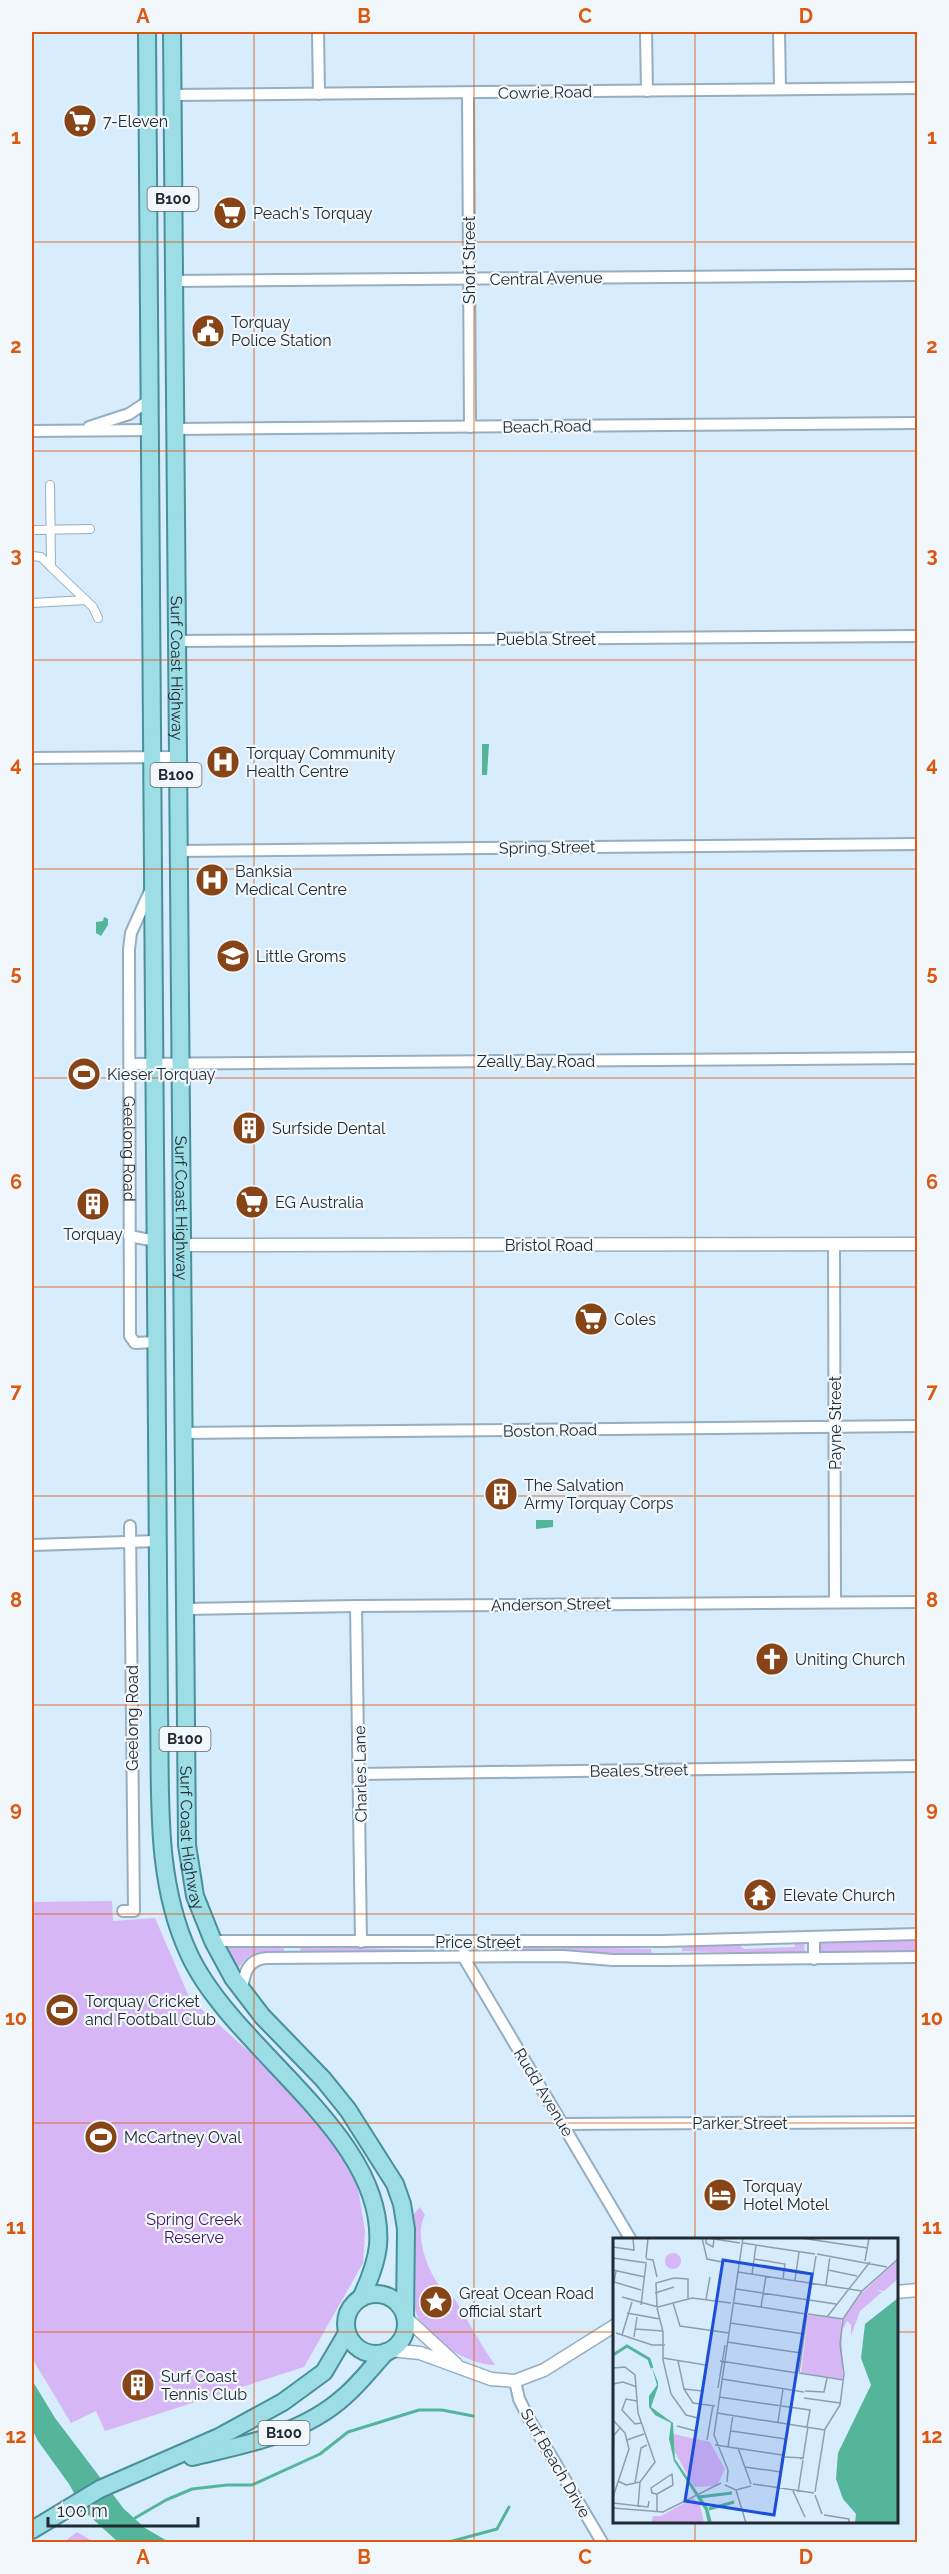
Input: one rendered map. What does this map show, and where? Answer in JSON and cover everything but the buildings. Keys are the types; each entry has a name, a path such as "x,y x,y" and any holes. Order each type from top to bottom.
{"main road":[{"name":"Surf Coast Highway","path":"147,32 156,1342 162,1838 165,1872 172,1906 188,1953 199,1974 221,2007 335,2131 366,2181 375,2210 378,2240 374,2263 361,2298"},
{"name":"Surf Coast Highway","path":"172,32 176,429 175,641 187,1845 195,1896 213,1941 242,1990 262,2016 323,2079 348,2110 395,2184 402,2204 406,2229 405,2317"},
{"path":"151,430 176,429"},
{"path":"156,1241 180,1245"},
{"path":"158,1541 183,1537"},
{"path":"159,1611 185,1609"},
{"path":"361,2298 370,2294 388,2296 401,2307 405,2317"},
{"name":"B100","path":"32,2530 64,2509 114,2482 232,2430 310,2384 328,2367 347,2333 348,2312 361,2298"},
{"name":"B100","path":"157,2465 257,2442 311,2421 347,2395 403,2338 405,2317"},
{"path":"347,2333 356,2346 362,2350 378,2354 388,2351"}],"street":[{"path":"318,32 319,94"},
{"path":"646,32 647,91"},
{"path":"779,32 780,89"},
{"name":"Cowrie Road","path":"172,95 918,88"},
{"name":"Short Street","path":"468,93 470,427"},
{"name":"Central Avenue","path":"174,281 918,275"},
{"path":"62,431 111,421 140,408 150,400"},
{"name":"Beach Road","path":"176,429 918,423"},
{"path":"32,431 151,430"},
{"path":"50,485 51,567"},
{"path":"32,530 90,529"},
{"path":"32,556 41,557 93,607 98,618"},
{"path":"32,603 86,600"},
{"name":"Puebla Street","path":"175,641 918,636"},
{"path":"32,758 176,758"},
{"name":"Spring Street","path":"177,851 918,844"},
{"name":"Geelong Road","path":"154,879 131,933 129,949 129,1236 130,1336 135,1343 156,1342"},
{"name":"Zeally Bay Road","path":"154,1063 918,1058"},
{"path":"130,1064 154,1063"},
{"path":"129,1236 156,1241"},
{"name":"Payne Street","path":"834,1244 835,1602"},
{"name":"Bristol Road","path":"180,1245 918,1244"},
{"name":"Boston Road","path":"182,1432 918,1426"},
{"name":"Geelong Road","path":"130,1526 133,1911"},
{"path":"32,1545 158,1541"},
{"name":"Anderson Street","path":"185,1609 918,1602"},
{"name":"Charles Lane","path":"356,1606 361,1942"},
{"name":"Beales Street","path":"360,1774 918,1766"},
{"name":"Price Street","path":"213,1941 663,1941 918,1934"},
{"path":"814,1936 814,1959"},
{"path":"663,1941 663,1960"},
{"path":"292,1942 294,1958"},
{"name":"Rudd Avenue","path":"463,1942 464,1958 630,2238"},
{"name":"Price Street","path":"242,1990 246,1969 259,1958 562,1956 613,1960 663,1960 918,1958"},
{"name":"Parker Street","path":"563,2124 918,2122"},
{"path":"405,2317 445,2356 469,2373"},
{"path":"388,2351 420,2353 469,2373 491,2379 515,2381 544,2370 613,2327"},
{"name":"Surf Beach Drive","path":"515,2381 519,2399 545,2450 602,2542"}],"green space":[{"name":"Spring Creek Reserve","path":"112,1901 113,1921 155,1918 190,1999 255,2057 329,2135 357,2182 365,2231 363,2263 304,2367 105,2431 96,2411 71,2423 32,2358 32,1902"},
{"path":"794,1941 804,1941 805,1955 682,1951 682,1945 738,1944 744,1949 795,1947"},
{"path":"821,1941 917,1941 917,1953 821,1954"},
{"path":"300,1946 454,1951 455,1954 301,1954"},
{"path":"284,1947 284,1953 252,1955 238,1969 227,1948"},
{"path":"476,1948 651,1949 652,1956 478,1953"},
{"path":"420,2207 425,2215 421,2233 428,2266 439,2285 454,2298 495,2365 470,2359 437,2341 424,2328 416,2313 410,2278 412,2219"},
{"path":"77,2532 94,2542 64,2542"}],"shaded area":[{"path":"482,744 489,744 487,775 482,775"},
{"path":"104,917 108,919 108,925 101,936 96,933 96,922 103,921"},
{"path":"536,1520 553,1520 553,1527 536,1529"},
{"path":"32,2380 55,2418 124,2509 145,2528 169,2542 118,2542 84,2511 32,2429"}],"waterway":[{"path":"135,2518 166,2500 192,2489 252,2485 320,2454 348,2432 419,2410 442,2410 473,2416"},
{"path":"449,2542 497,2529 509,2507"}],"place":[{"name":"7-Eleven","path":"80,121"},
{"name":"Peach's Torquay","path":"230,213"},
{"name":"Torquay Police Station","path":"208,331"},
{"name":"Torquay Community Health Centre","path":"223,762"},
{"name":"Banksia Medical Centre","path":"212,880"},
{"name":"Little Groms","path":"233,956"},
{"name":"Kieser Torquay","path":"84,1074"},
{"name":"Surfside Dental","path":"249,1128"},
{"name":"EG Australia","path":"252,1202"},
{"name":"Torquay","path":"93,1204"},
{"name":"Coles","path":"591,1319"},
{"name":"The Salvation Army Torquay Corps","path":"501,1494"},
{"name":"Uniting Church","path":"772,1659"},
{"name":"Elevate Church","path":"760,1895"},
{"name":"Torquay Cricket and Football Club","path":"62,2010"},
{"name":"McCartney Oval","path":"101,2137"},
{"name":"Torquay Hotel Motel","path":"720,2195"},
{"name":"Great Ocean Road official start","path":"436,2302"},
{"name":"Surf Coast Tennis Club","path":"138,2385"}]}
